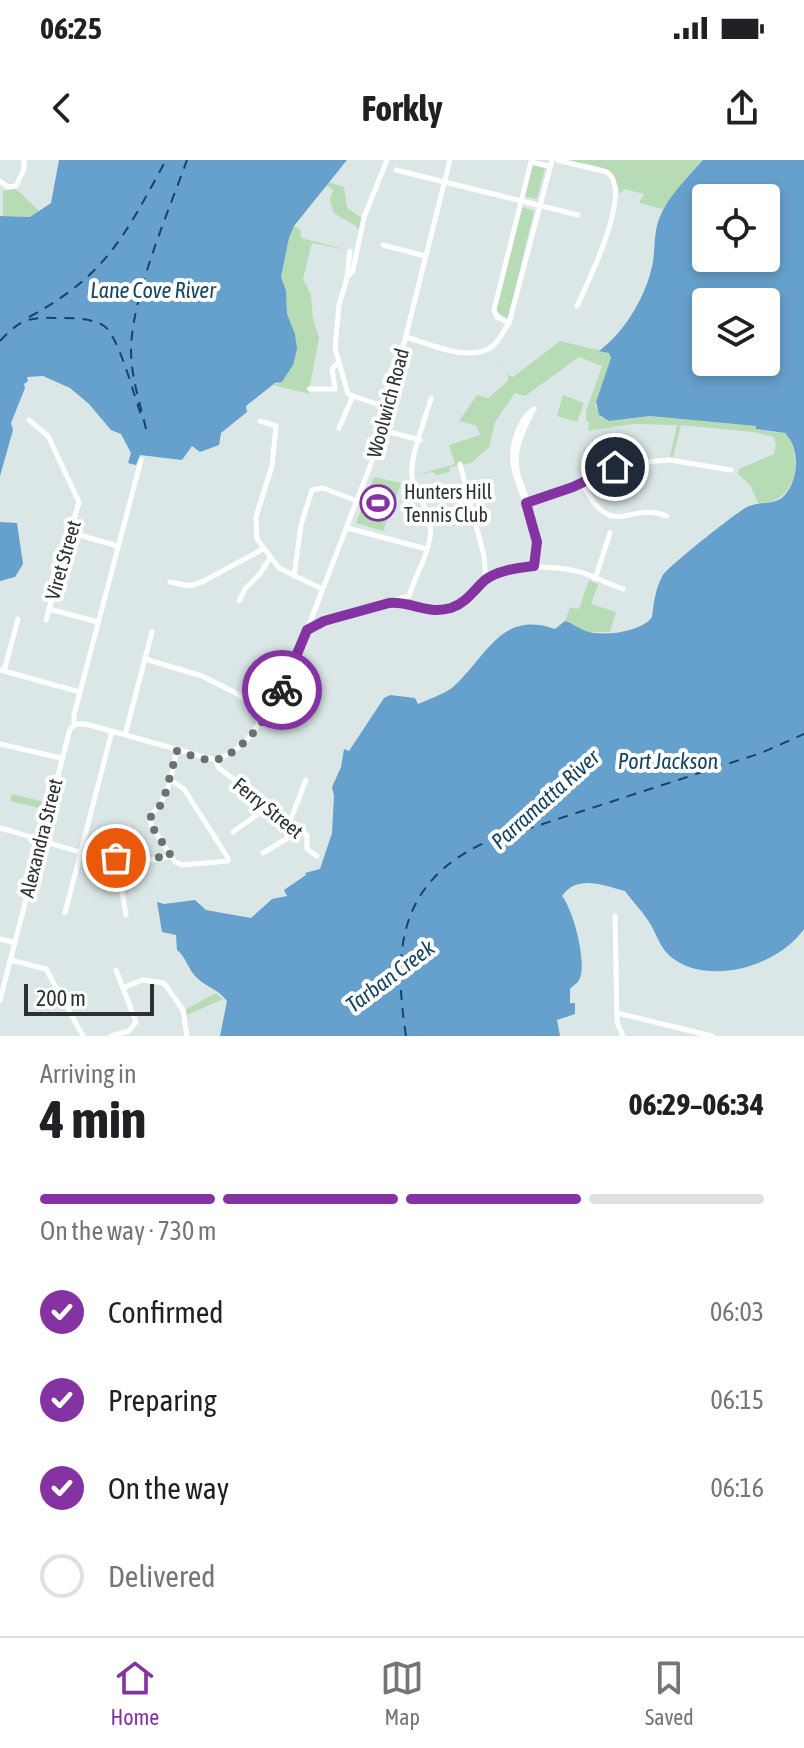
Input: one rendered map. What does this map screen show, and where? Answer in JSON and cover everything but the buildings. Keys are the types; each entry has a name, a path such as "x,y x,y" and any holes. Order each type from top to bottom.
{"street":[{"path":"2,184 16,186 24,169 24,160"},
{"path":"347,278 353,270 368,206 387,160"},
{"name":"Woolwich Road","path":"215,760 240,747 280,696 347,528 382,430 450,160"},
{"path":"509,323 497,317 494,310 531,162 552,162 607,172 616,185 612,219 577,306"},
{"path":"406,337 466,353 489,348 500,338 509,323 552,162"},
{"path":"396,170 578,215"},
{"path":"383,245 425,256"},
{"path":"350,251 336,330 338,363 346,390 352,398 388,408"},
{"path":"310,389 335,389 332,369 338,363"},
{"path":"339,428 352,398"},
{"path":"307,630 324,621 409,596 431,535 429,517 412,475 431,398"},
{"path":"526,503 527,497 518,477 516,451 522,429 534,409 521,424 513,451 515,478 537,542 534,566"},
{"name":"Viret Street","path":"29,420 48,436 79,502 46,620"},
{"path":"260,421 276,426 272,466 255,529 263,549 279,568 322,589"},
{"path":"382,430 420,440"},
{"name":"Alexandra Street","path":"0,1000 2,981 15,943 61,758 69,731 74,725 74,715 141,460"},
{"path":"526,503 582,483 615,467 652,461 684,461 731,470"},
{"path":"460,464 484,556 486,579"},
{"path":"582,483 592,501 604,513 619,517 657,512 667,516"},
{"path":"294,576 301,525 312,490 323,488 357,501"},
{"path":"347,528 427,549"},
{"path":"72,533 118,546"},
{"path":"595,579 610,533"},
{"path":"170,582 189,586 202,582 263,549"},
{"path":"239,601 270,558"},
{"path":"392,602 432,611 452,607 469,597 486,579 507,570 534,566 589,575 623,589"},
{"path":"49,609 98,622"},
{"path":"18,619 2,671 80,692"},
{"path":"125,735 152,632"},
{"path":"145,659 202,676 267,714"},
{"path":"74,725 86,724 215,760"},
{"path":"65,913 112,731"},
{"path":"0,744 61,758"},
{"path":"169,779 184,789 228,858 225,863 182,865 171,856 151,825 150,818 163,802 169,779 177,751"},
{"name":"Ferry Street","path":"215,760 219,768 308,836 308,851 317,856"},
{"path":"290,821 306,780"},
{"path":"233,832 269,806"},
{"path":"0,828 80,852 116,858 129,860 171,856"},
{"path":"263,853 301,830"},
{"path":"116,858 126,915"},
{"path":"615,916 617,1022 623,1036"},
{"path":"0,939 15,943"},
{"path":"10,960 48,972 83,1036"},
{"path":"111,1036 129,1031 136,1022 116,970"},
{"path":"123,988 142,980 164,983 183,1010 187,1036"},
{"path":"617,1013 712,1036"}],"green space":[{"path":"566,160 703,160 663,209 639,203 644,194 624,189 620,194 608,171"},
{"path":"532,165 545,168 537,199 524,196"},
{"path":"328,182 344,187 347,208 362,218 360,233 356,226 334,213 330,200 333,190 326,185"},
{"path":"16,189 39,211 30,217 3,216 3,191"},
{"path":"522,207 534,211 508,319 496,311"},
{"path":"294,226 301,230 301,238 348,250 312,243 303,279 311,295 313,319 319,338 310,385 306,388 310,394 273,385 282,382 296,353 296,338 287,315 286,291 281,277"},
{"path":"560,341 610,353 595,405 600,417 612,421 650,416 756,426 756,429 788,434 795,457 789,488 782,496 759,504 750,485 738,474 739,469 774,454 774,437 681,425 673,457 670,457 677,425 633,424 588,431 586,411 602,366 579,357 525,396 515,393 495,422 489,447 471,463 450,467 449,472 437,475 432,472 417,475 455,464 449,445 480,435 477,426 459,421 477,395 488,398 508,381 496,357 508,375 513,377"},
{"path":"563,395 584,403 577,422 557,416"},
{"name":"Hunters Hill Tennis Club","path":"374,477 401,483 383,531 356,523"},
{"path":"589,580 598,584 591,604 616,612 610,632 585,632 565,621 570,607 579,609"},
{"path":"12,794 45,802 43,809 10,801"},
{"path":"216,993 223,999 187,1015 186,1009"}],"water":[{"name":"Lane Cove River","path":"59,160 347,160 294,226 289,238 281,277 286,291 287,314 295,334 297,349 293,365 282,382 275,383 246,406 247,412 221,433 219,445 200,452 192,446 182,460 140,455 136,465 128,463 131,453 121,434 111,430 89,404 70,388 43,376 27,377 11,423 13,430 0,476 0,216 30,217 51,203"},
{"name":"Port Jackson","path":"703,160 804,160 804,929 778,953 761,962 723,971 704,970 687,966 668,954 625,891 583,883 568,889 562,896 575,924 582,962 579,980 570,989 570,1003 575,1003 575,1014 557,1020 560,1036 220,1036 227,1001 193,974 177,950 176,935 162,932 157,902 195,900 206,910 251,918 272,899 287,896 284,890 305,873 320,869 332,833 332,787 341,767 344,749 349,751 384,698 390,695 415,698 418,704 444,693 496,640 507,631 521,626 555,629 565,621 583,630 600,633 630,630 647,622 652,617 658,585 668,570 743,509 777,501 790,488 796,464 793,447 785,433 756,429 756,426 650,416 609,421 599,415 596,402 611,358 609,353 599,351 618,333 640,299 653,262 659,219 673,195"},
{"path":"0,522 17,523 23,564 15,577 0,581"}],"ferry route":[{"path":"29,317 56,301 96,269 125,232 166,160"},
{"path":"146,429 132,370 133,328 152,254 187,160"},
{"path":"0,341 18,325 36,318 80,319 104,326 121,354 142,418"},
{"path":"406,1036 401,976 402,948 408,923 418,899 434,878 455,859 484,843 761,753 804,734"}],"way so far":[{"path":"116,858 129,860 171,856 151,825 150,818 162,805 177,751 215,760 228,756 246,741 282,690"}],"place":[{"name":"Hunters Hill Tennis Club","path":"378,503"}],"route":[{"path":"282,690 307,630 324,621 398,602 432,611 452,607 469,597 486,579 507,570 534,566 537,542 526,503 573,487 615,467"}],"water label":[{"name":"Parramatta River","path":"545,799"},
{"name":"Tarban Creek","path":"390,976"}]}
